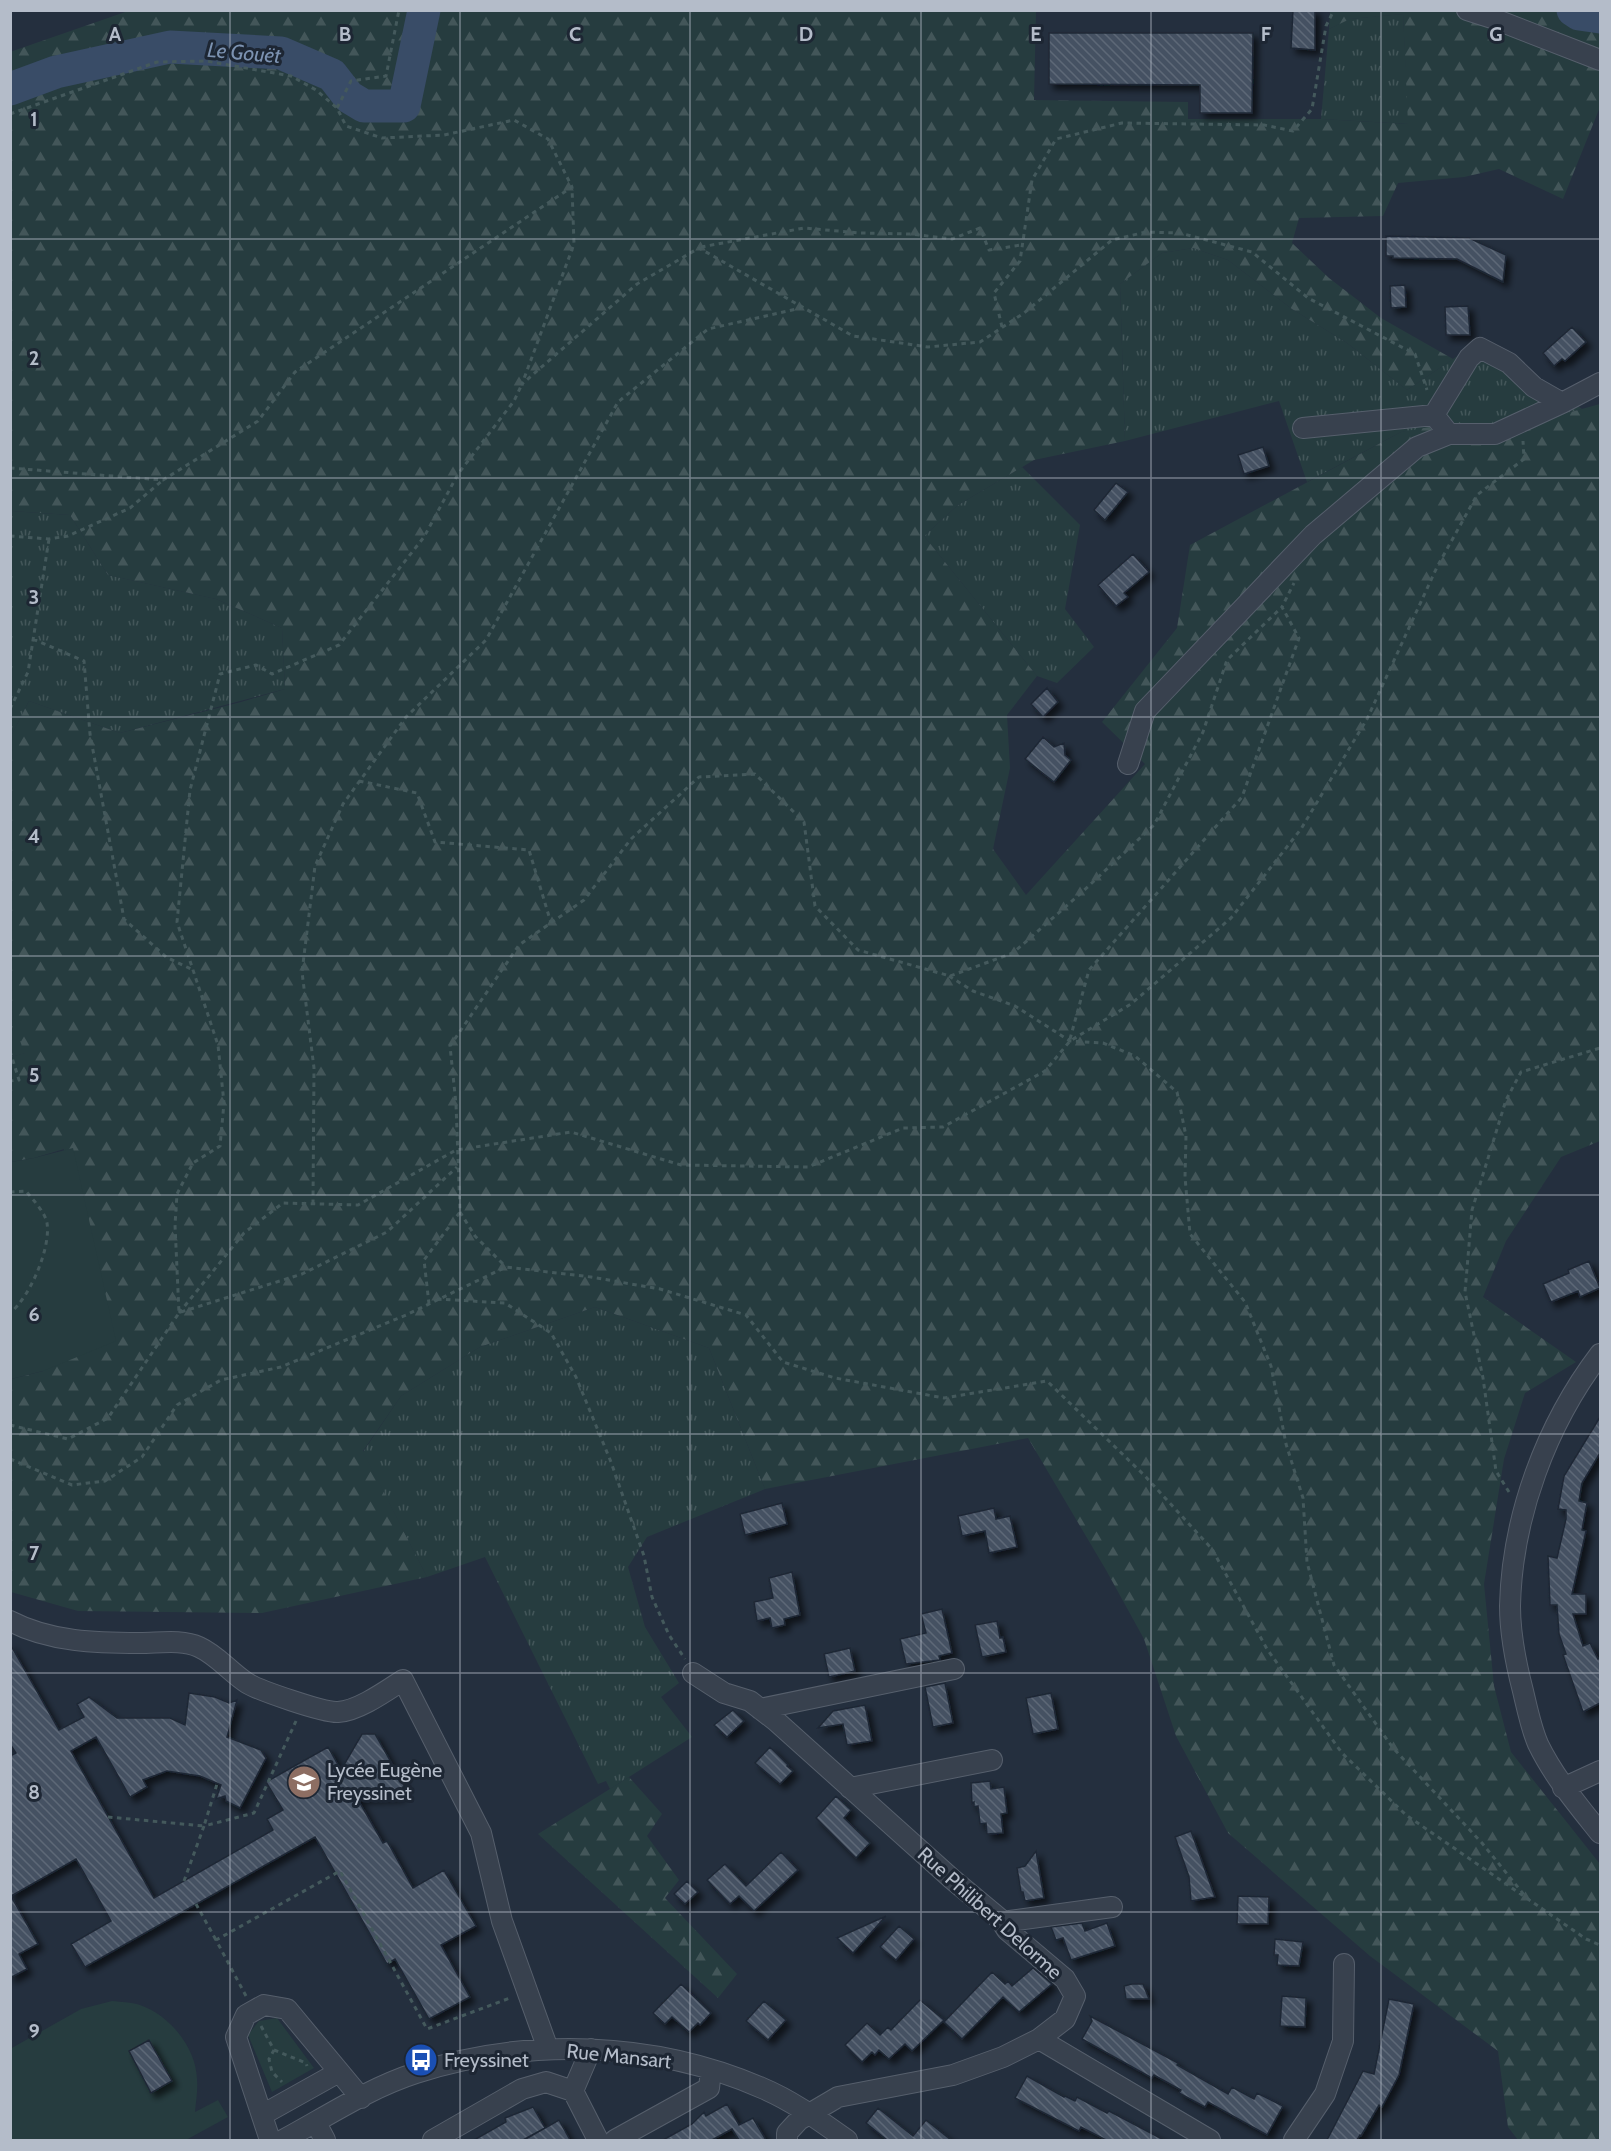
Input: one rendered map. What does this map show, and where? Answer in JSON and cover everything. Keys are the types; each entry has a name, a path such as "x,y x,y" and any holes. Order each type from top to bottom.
{"street":[{"path":"1467,10 1600,60"},
{"path":"1434,415 1469,358 1480,348 1509,363 1534,387 1562,403"},
{"path":"1128,764 1145,711 1313,535 1417,447 1449,434 1495,434 1600,383"},
{"path":"1303,428 1434,415"},
{"path":"1434,415 1449,434"},
{"path":"1600,1354 1568,1403 1535,1475 1516,1539 1510,1608 1512,1641 1520,1680 1538,1742 1563,1788 1600,1833"},
{"path":"10,1621 34,1631 71,1640 111,1643 179,1642 198,1646 248,1684 321,1710 338,1712 355,1707 403,1680 481,1833 501,1921 548,2049"},
{"path":"760,1709 954,1669"},
{"name":"Rue Philibert Delorme","path":"693,1673 724,1693 750,1701 776,1721 1002,1922 1007,1930 1065,1979 1075,1996 1065,2019 1039,2039 1003,2057 952,2075 838,2097 799,2120 788,2133 787,2140"},
{"path":"850,1788 992,1760"},
{"path":"1563,1788 1600,1771"},
{"path":"1002,1922 1112,1907"},
{"path":"1294,2140 1324,2094 1343,2041 1344,1964"},
{"path":"270,2140 269,2111 236,2037 246,2015 264,2005 287,2009 361,2098"},
{"path":"1039,2039 1210,2140"},
{"path":"573,2091 591,2049"},
{"name":"Rue Mansart","path":"283,2140 375,2090 415,2073 470,2058 516,2051 591,2049 653,2055 711,2070 763,2088 809,2113 847,2140"},
{"path":"615,2140 709,2088 711,2070"},
{"path":"269,2111 339,2072"},
{"path":"433,2140 522,2089 546,2082 573,2091 598,2140"},
{"path":"316,2123 326,2140"}],"path":[{"path":"337,108 351,81 386,76 399,10"},
{"path":"1002,327 994,293 1020,261 1032,180 1056,140 1122,123 1264,126 1293,130 1312,109 1326,26 1334,10"},
{"path":"10,114 157,62 206,61 291,76 316,90 337,108 346,126 382,138 444,135 514,120 548,139 572,187 574,244 522,384 514,401 458,474 424,537 339,645 272,674 256,665 220,674 190,790 177,922 218,1045 224,1103 220,1146 193,1163 177,1194 175,1225 179,1313"},
{"path":"10,536 49,539 68,536 130,508 163,480 258,421 295,372 572,187"},
{"path":"522,384 638,284 699,248 804,228 860,233 911,234 952,239 980,228 989,250 1022,245"},
{"path":"699,248 853,336 928,347 980,342 1024,313 1113,240 1146,232 1180,233 1252,252 1308,298 1415,354 1434,415"},
{"path":"313,1204 315,1068 302,972 315,866 343,804 406,717 486,640 618,402 708,329 803,308"},
{"path":"10,1425 68,1439 108,1418 179,1313 244,1233 284,1203 358,1205 456,1150 571,1132 681,1165 808,1167 903,1128 943,1127 1045,1071 1070,1041 1131,1004 1231,918 1301,829 1367,719 1437,567 1477,495 1524,459 1523,422"},
{"path":"10,468 163,480"},
{"path":"10,709 28,672 49,539"},
{"path":"506,1267 475,1236 460,1212 456,1104 450,1046 519,945 584,900 631,839 699,777 756,774 804,822 815,906 858,950 950,976 1013,953 1154,825 1203,732 1227,660 1282,607 1298,576"},
{"path":"1070,1041 1089,970 1242,797 1299,638 1282,607"},
{"path":"33,639 84,661 90,735 124,919 166,957 193,970"},
{"path":"359,781 417,793 435,842 529,850 551,923"},
{"path":"946,974 973,991 1015,1006 1070,1041 1103,1043 1135,1056 1177,1092 1185,1136 1185,1177 1190,1234 1245,1302 1271,1366 1286,1444 1303,1498 1307,1562 1334,1665 1393,1748 1482,1843 1528,1899"},
{"path":"1524,1513 1496,1471 1483,1378 1465,1292 1472,1210 1506,1100 1521,1071 1600,1047"},
{"path":"10,1051 19,1080 10,1081"},
{"path":"179,1313 302,1274 387,1232 457,1166"},
{"path":"10,1192 26,1191 42,1211 47,1223 44,1258 31,1285 10,1313"},
{"path":"429,1304 424,1260 460,1212"},
{"path":"10,1459 72,1485 105,1481 142,1457 177,1405 221,1380 281,1367 429,1304 506,1267 591,1277 660,1289 746,1315 783,1362 835,1377 944,1398 1047,1381 1144,1475 1212,1549 1267,1649 1342,1753 1406,1815 1586,1939 1600,1945"},
{"path":"436,1299 505,1303 551,1333 576,1377 611,1462 644,1556 652,1597 669,1635 693,1673"},
{"path":"108,1817 204,1826 254,1814 303,1704"},
{"path":"184,1881 217,1784"},
{"path":"216,1940 340,1871 428,2029 527,1992"},
{"path":"196,1905 274,2050 306,2063 319,2083"},
{"path":"269,2111 285,2085 272,2072 269,2059 274,2050"}],"green space":[{"path":"131,10 1036,11 1034,100 1188,102 1188,119 1321,119 1408,124 1403,14 1350,19 1329,29 1330,11 1600,11 1600,107 1563,199 1499,169 1464,177 1398,183 1383,216 1299,218 1292,243 1329,278 1381,318 1453,359 1407,390 1347,343 1292,309 1228,260 1193,248 1162,253 1120,284 1125,441 1034,460 958,505 924,536 1037,676 1007,715 1010,768 993,849 1026,895 1145,764 1102,722 1177,628 1190,545 1401,432 1487,417 1560,415 1600,404 1600,1141 1561,1157 1506,1241 1483,1297 1576,1362 1525,1393 1504,1459 1484,1584 1494,1686 1511,1752 1600,1864 1600,2140 1518,2140 1508,2127 1498,2051 1370,1956 1228,1833 1176,1736 1144,1639 1028,1438 765,1489 709,1348 595,1307 480,1347 401,1396 363,1451 427,1577 262,1613 78,1611 11,1592 11,1379 43,1371 64,1149 11,1162 11,1057 25,1053 10,1006 11,736 29,701 120,733 285,689 282,628 216,599 108,575 70,515 11,511 10,52"},
{"path":"1403,14 1409,124 1321,119 1329,29 1349,19"},
{"path":"1193,248 1228,260 1292,309 1347,343 1407,390 1481,340 1582,409 1560,415 1401,432 1307,482 1279,401 1125,441 1120,284 1162,253"},
{"path":"1022,467 1080,525 1065,609 1094,647 1057,683 1037,676 924,536 958,505"},
{"path":"11,511 70,515 108,575 216,599 282,628 285,689 120,733 29,701 11,736"},
{"path":"10,1006 26,1053 11,1057 10,1057"},
{"path":"73,1148 116,1341 43,1371 11,1379 11,1162"},
{"path":"595,1307 709,1348 765,1489 647,1537 628,1567 645,1627 679,1683 661,1697 692,1737 610,1789 606,1781 598,1784 485,1557 427,1577 363,1452 401,1396 480,1347"},
{"path":"629,1777 662,1814 647,1836 679,1880 665,1898 737,1974 718,1998 538,1834"},
{"path":"112,2001 140,2005 171,2024 192,2055 197,2079 195,2112 218,2100 228,2117 186,2140 11,2140 10,2049 81,2009"},
{"path":"277,2018 314,2068 272,2092 248,2035 259,2021"}],"building":[{"path":"1293,10 1315,10 1315,50 1291,48"},
{"path":"1049,33 1253,33 1252,113 1200,113 1200,85 1049,84"},
{"path":"1386,236 1469,238 1506,255 1503,282 1457,259 1386,256"},
{"path":"1405,285 1406,307 1391,308 1390,286"},
{"path":"1468,306 1470,335 1446,335 1445,307"},
{"path":"1572,327 1586,342 1565,361 1562,359 1554,366 1543,353"},
{"path":"1263,447 1269,466 1244,474 1238,455"},
{"path":"1116,483 1128,492 1105,520 1094,510"},
{"path":"1133,554 1149,572 1124,593 1128,597 1116,606 1098,585"},
{"path":"1047,688 1058,702 1043,717 1031,704"},
{"path":"1043,737 1054,747 1064,743 1065,755 1071,760 1054,782 1025,759"},
{"path":"1589,1261 1600,1288 1580,1297 1578,1291 1551,1302 1543,1284"},
{"path":"1600,1417 1600,1453 1582,1483 1579,1501 1587,1503 1582,1530 1586,1531 1572,1594 1586,1594 1586,1614 1573,1614 1583,1646 1590,1643 1598,1659 1600,1657 1600,1703 1583,1712 1563,1655 1566,1654 1559,1634 1557,1605 1550,1605 1548,1556 1557,1558 1566,1519 1566,1510 1558,1509 1564,1476"},
{"path":"782,1503 787,1524 745,1535 740,1514"},
{"path":"994,1508 996,1519 1010,1516 1017,1547 989,1553 985,1531 962,1536 958,1516"},
{"path":"792,1572 800,1615 784,1619 785,1625 772,1628 770,1618 757,1621 754,1602 773,1598 769,1578"},
{"path":"942,1609 952,1653 939,1656 940,1660 906,1664 900,1639 926,1633 921,1614"},
{"path":"997,1621 1000,1638 1003,1637 1006,1652 982,1657 975,1625"},
{"path":"10,1644 59,1730 84,1717 77,1704 89,1697 117,1718 170,1718 185,1725 189,1693 215,1697 229,1703 237,1700 227,1737 261,1750 266,1758 240,1808 226,1801 225,1796 216,1799 221,1785 200,1776 167,1771 143,1780 147,1787 130,1797 96,1737 71,1751 154,1898 273,1830 267,1819 283,1810 266,1782 328,1747 341,1770 362,1734 375,1734 404,1785 399,1796 357,1798 383,1843 387,1841 413,1888 444,1870 476,1926 441,1945 470,1997 429,2019 395,1959 387,1964 315,1837 85,1967 71,1944 111,1921 76,1859 11,1896 38,1944 19,1954 27,1969 10,1978 10,1756 16,1753 10,1744"},
{"path":"850,1648 855,1671 829,1677 824,1654"},
{"path":"945,1683 953,1723 933,1727 925,1687"},
{"path":"1051,1693 1058,1729 1033,1734 1026,1698"},
{"path":"865,1705 872,1741 847,1745 843,1724 818,1728 833,1711"},
{"path":"733,1710 744,1721 727,1737 714,1725"},
{"path":"770,1747 793,1771 780,1784 755,1763"},
{"path":"990,1781 991,1789 1004,1787 1007,1813 1001,1814 1003,1833 987,1834 986,1823 980,1824 978,1806 974,1807 974,1802 972,1803 971,1783"},
{"path":"836,1796 851,1810 844,1818 870,1843 856,1858 816,1818"},
{"path":"1191,1831 1215,1897 1191,1901 1189,1877 1175,1837"},
{"path":"1036,1851 1044,1898 1025,1901 1017,1868 1025,1866"},
{"path":"781,1852 798,1870 754,1911 739,1896 730,1904 707,1880 725,1864 746,1886"},
{"path":"687,1881 698,1892 685,1904 674,1894"},
{"path":"1238,1896 1269,1897 1268,1924 1237,1924"},
{"path":"886,1916 853,1953 837,1938 846,1934"},
{"path":"1082,1923 1085,1931 1107,1923 1115,1946 1071,1960 1063,1938 1056,1940 1051,1927"},
{"path":"899,1926 914,1939 896,1960 880,1947"},
{"path":"1275,1939 1303,1942 1299,1966 1277,1965 1278,1955 1274,1955"},
{"path":"1033,1968 1052,1984 1019,2012 1003,1997 962,2039 944,2022 992,1972 1005,1984 1008,1981 1012,1986"},
{"path":"681,1984 711,2013 700,2025 698,2023 689,2032 672,2017 665,2024 653,2013"},
{"path":"1143,1984 1149,1999 1126,1999 1124,1986"},
{"path":"1282,1996 1306,1998 1305,2027 1280,2026"},
{"path":"1389,1999 1414,2004 1399,2075 1382,2107 1379,2105 1357,2140 1327,2140 1363,2071 1374,2074"},
{"path":"920,2000 944,2020 912,2051 905,2044 889,2059 879,2050 875,2055 872,2052 862,2062 845,2045 867,2023 880,2035 888,2027 891,2030"},
{"path":"764,2001 786,2020 768,2040 746,2021"},
{"path":"1090,2016 1178,2063 1177,2065 1228,2094 1232,2087 1254,2099 1257,2093 1283,2106 1267,2135 1208,2102 1205,2107 1179,2093 1181,2090 1154,2075 1152,2078 1082,2039 1092,2021"},
{"path":"149,2040 172,2081 151,2093 129,2051"},
{"path":"1027,2076 1064,2097 1075,2101 1077,2097 1164,2140 1106,2140 1081,2127 1079,2131 1015,2098"},
{"path":"727,2104 739,2125 753,2118 766,2140 739,2140 732,2129 712,2140 663,2140 692,2124 704,2112 706,2116"},
{"path":"533,2107 545,2128 523,2140 474,2140 506,2122 505,2118"},
{"path":"878,2108 913,2136 926,2120 951,2140 887,2140 866,2123"},
{"path":"559,2120 570,2140 524,2140"}],"waterway":[{"name":"Le Gouët","path":"10,89 56,72 170,47 281,53 332,75 349,97 364,106 404,106 424,10"},
{"path":"1573,10 1579,14 1600,17"}],"place":[{"name":"Lycée Eugène Freyssinet","path":"304,1782"},
{"name":"Freyssinet","path":"421,2060"}]}
